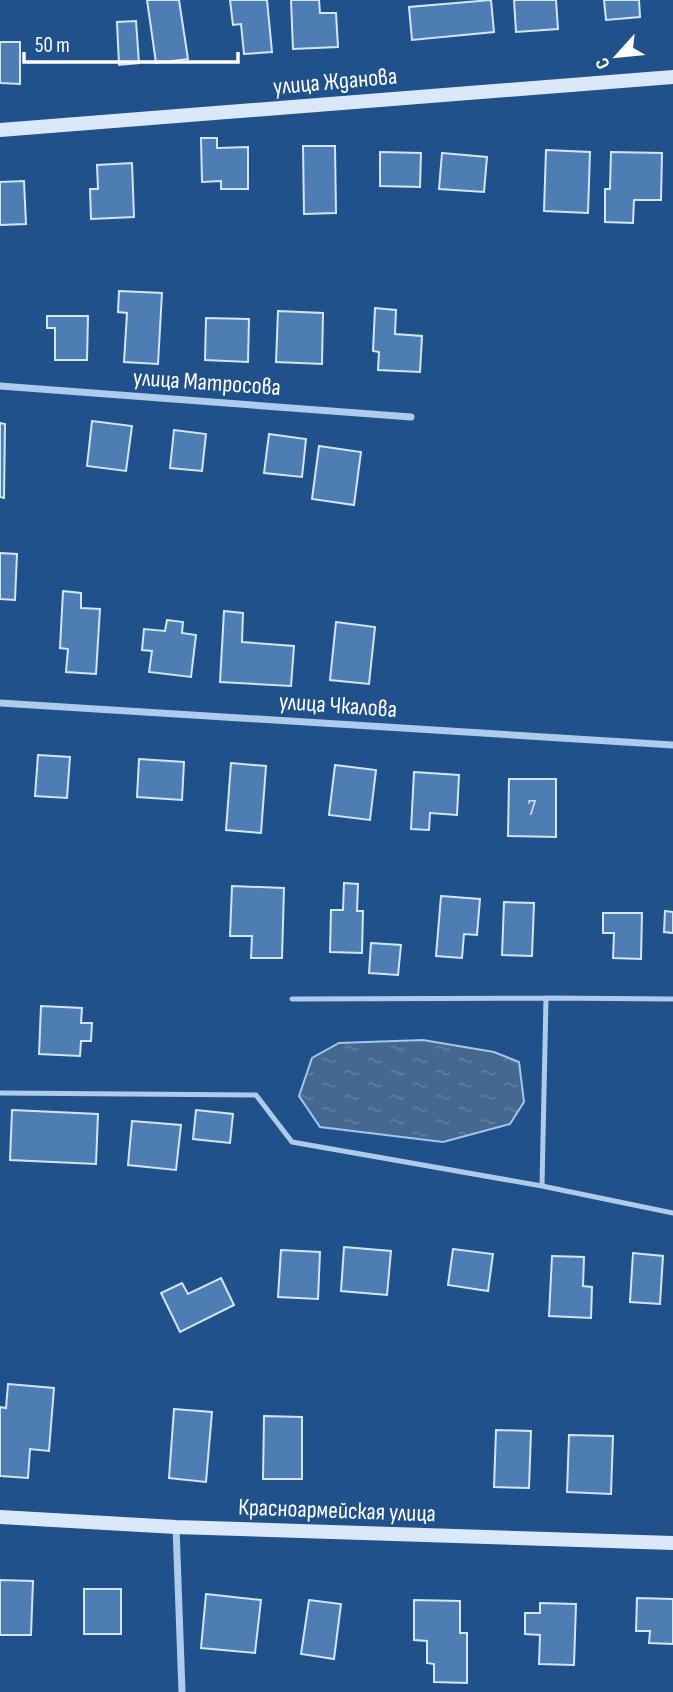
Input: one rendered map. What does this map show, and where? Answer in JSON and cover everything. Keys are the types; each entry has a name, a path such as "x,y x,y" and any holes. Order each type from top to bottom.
{"street":[{"name":"улица Жданова","path":"0,130 673,77"},
{"name":"улица Матросова","path":"0,386 411,417"},
{"name":"улица Чкалова","path":"0,703 673,745"},
{"name":"Красноармейская улица","path":"0,1517 176,1527 673,1543"},
{"path":"176,1527 182,1692"}],"lane":[{"path":"542,1186 546,998"},
{"path":"292,999 673,999"},
{"path":"0,1093 256,1095 292,1142 542,1186 673,1213"}],"water":[{"path":"423,1040 494,1052 519,1062 524,1102 510,1124 443,1142 320,1127 299,1096 312,1058 339,1043"}],"building":[{"path":"147,0 179,0 188,59 156,63"},
{"path":"230,0 267,0 272,52 244,54 241,24 233,25"},
{"path":"291,0 319,0 320,13 336,13 338,47 293,49"},
{"path":"491,0 494,32 412,40 409,7"},
{"path":"514,0 556,0 558,29 516,32"},
{"path":"604,0 639,0 640,17 606,20"},
{"path":"136,21 139,63 119,65 117,22"},
{"path":"0,42 20,42 20,84 0,83"},
{"path":"201,138 217,138 217,148 248,147 248,189 221,189 221,181 202,182"},
{"path":"303,146 335,146 336,213 304,214"},
{"path":"546,150 590,152 588,213 544,211"},
{"path":"380,152 421,153 420,187 380,186"},
{"path":"611,152 662,153 661,200 634,200 633,223 605,222 605,189 610,189"},
{"path":"442,153 487,157 484,192 439,189"},
{"path":"132,163 134,217 91,219 90,189 98,189 97,165"},
{"path":"24,181 26,224 0,225 0,182"},
{"path":"119,291 162,293 158,364 124,362 127,313 118,312"},
{"path":"375,308 396,310 395,334 422,336 420,372 378,370 379,352 373,351"},
{"path":"278,311 323,313 322,364 276,362"},
{"path":"47,316 88,316 87,360 55,360 55,328 47,328"},
{"path":"206,318 249,319 248,362 205,360"},
{"path":"92,421 132,426 126,471 87,466"},
{"path":"0,423 5,424 4,498 0,497"},
{"path":"174,430 206,434 202,471 170,468"},
{"path":"269,434 306,439 302,477 264,473"},
{"path":"319,446 361,452 354,505 312,499"},
{"path":"0,553 17,554 15,600 0,599"},
{"path":"63,591 81,593 81,608 100,609 96,674 66,672 68,649 60,648"},
{"path":"224,611 243,613 242,642 294,646 291,686 220,682"},
{"path":"167,620 183,622 182,633 196,635 191,677 149,672 152,651 142,650 144,629 165,631"},
{"path":"336,622 375,627 369,684 330,680"},
{"path":"38,755 70,757 67,798 35,796"},
{"path":"139,759 184,762 182,800 137,797"},
{"path":"231,763 266,766 261,833 226,830"},
{"path":"335,765 376,770 370,820 329,815"},
{"path":"414,772 459,775 457,815 430,813 429,830 411,829"},
{"path":"509,779 556,779 556,837 508,836"},
{"path":"344,883 358,884 357,911 363,911 362,953 330,952 331,910 343,910"},
{"path":"232,886 284,888 282,958 251,958 252,936 230,936"},
{"path":"441,896 480,899 477,935 464,934 462,958 436,956"},
{"path":"504,902 534,903 532,956 502,955"},
{"path":"665,911 673,912 673,933 664,932"},
{"path":"603,913 642,913 641,959 613,958 614,933 603,933"},
{"path":"371,943 401,945 398,975 369,973"},
{"path":"41,1006 82,1008 81,1023 92,1023 91,1041 81,1041 80,1056 39,1054"},
{"path":"12,1110 98,1114 96,1164 10,1160"},
{"path":"196,1110 233,1114 230,1143 193,1139"},
{"path":"132,1121 181,1125 176,1170 128,1165"},
{"path":"344,1247 391,1251 387,1295 341,1291"},
{"path":"453,1249 493,1254 488,1291 448,1285"},
{"path":"281,1250 320,1252 318,1299 278,1297"},
{"path":"633,1253 663,1256 660,1304 630,1302"},
{"path":"552,1256 584,1257 583,1286 592,1287 591,1318 549,1316"},
{"path":"221,1278 234,1305 180,1332 161,1293 182,1283 188,1294"},
{"path":"8,1384 54,1388 49,1451 30,1449 28,1478 0,1476 0,1407 6,1408"},
{"path":"174,1409 212,1412 206,1482 169,1478"},
{"path":"264,1416 302,1417 302,1479 263,1479"},
{"path":"496,1430 531,1431 529,1488 494,1487"},
{"path":"569,1435 613,1436 611,1494 567,1492"},
{"path":"0,1580 33,1581 31,1635 0,1635"},
{"path":"84,1589 121,1589 121,1634 84,1634"},
{"path":"206,1594 261,1600 255,1653 201,1648"},
{"path":"637,1598 673,1599 673,1644 649,1643 650,1631 636,1631"},
{"path":"309,1600 341,1604 334,1659 301,1654"},
{"path":"414,1600 460,1601 460,1633 467,1633 467,1683 434,1682 434,1664 427,1663 427,1641 414,1640"},
{"path":"540,1603 576,1604 574,1665 539,1664 540,1635 525,1634 525,1613 540,1613"}]}
